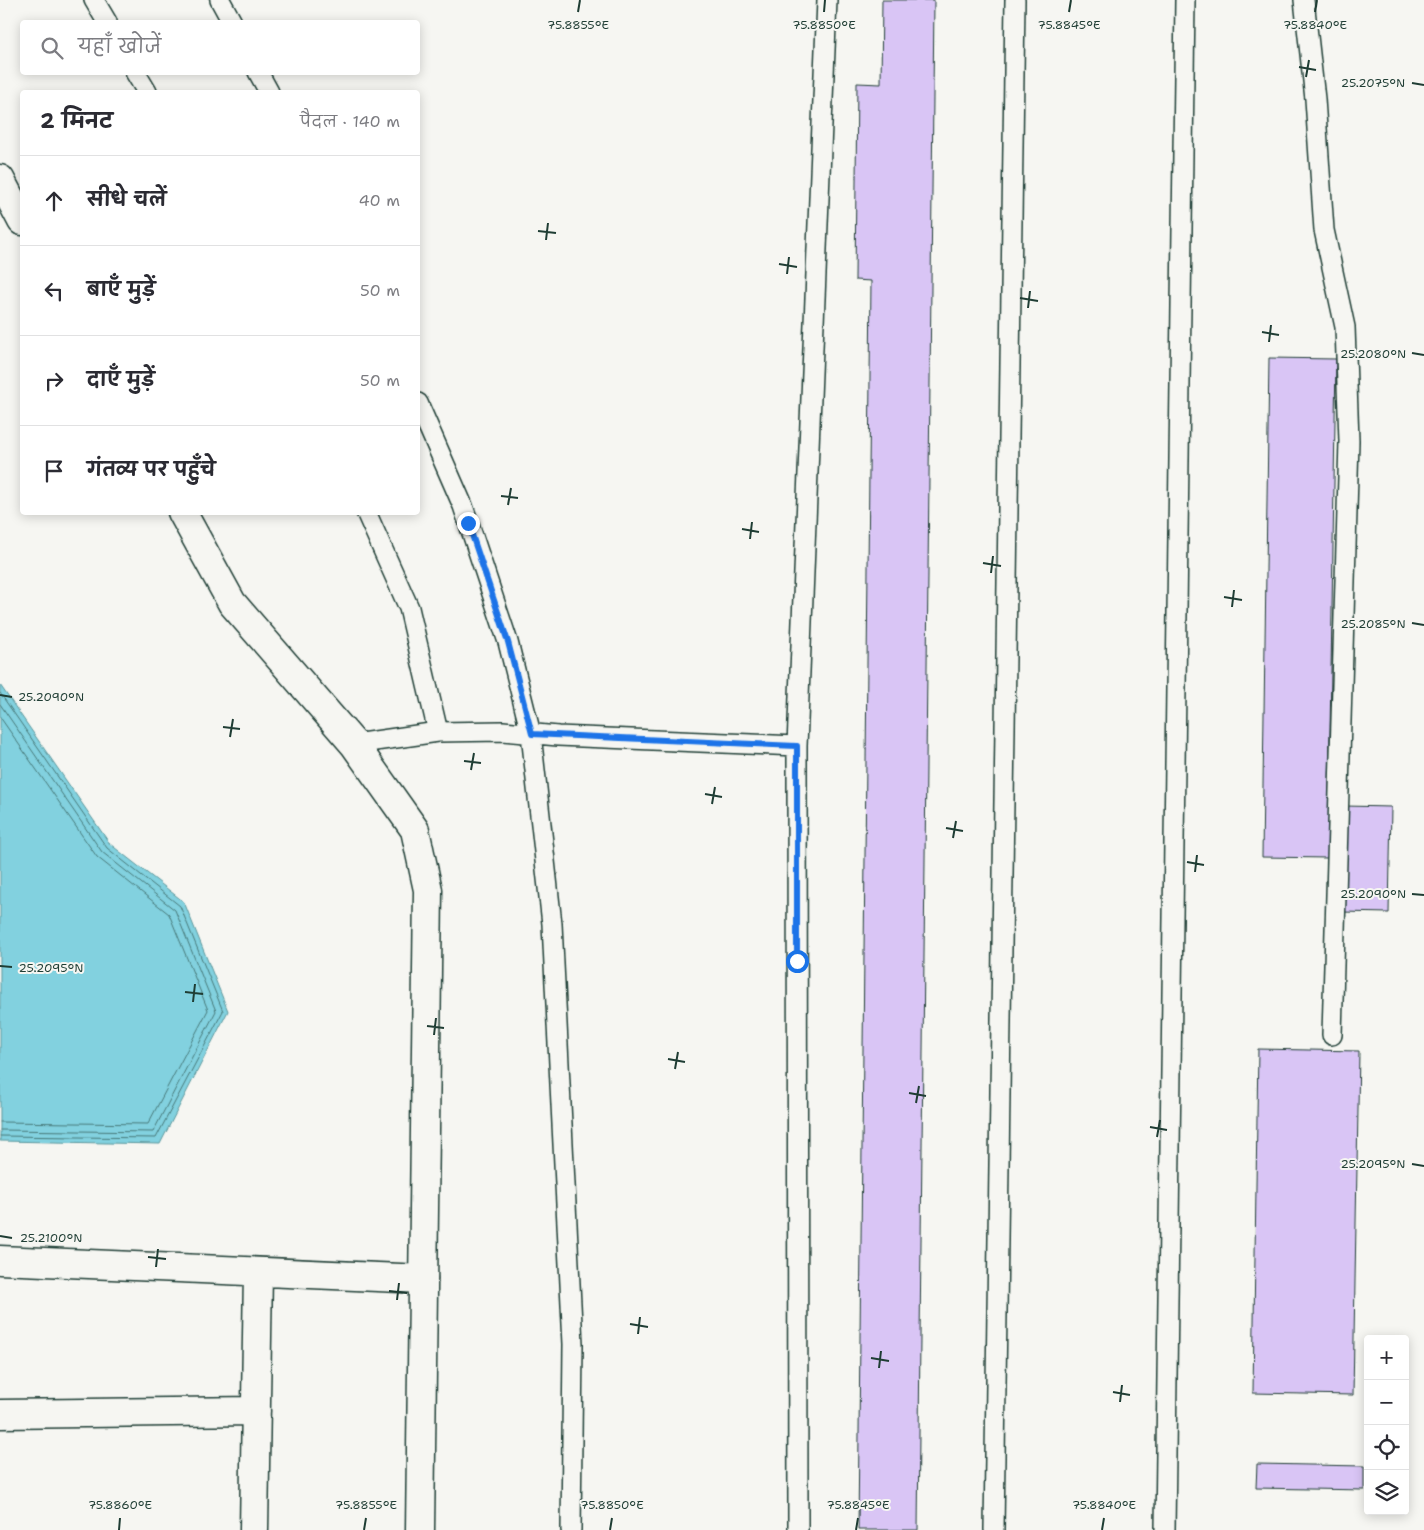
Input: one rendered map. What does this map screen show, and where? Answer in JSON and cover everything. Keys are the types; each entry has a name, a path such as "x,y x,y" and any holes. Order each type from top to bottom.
{"street":[{"path":"0,179 20,217"},
{"path":"184,515 232,603 354,744 415,830 428,890 420,1530"},
{"path":"0,1260 423,1279"},
{"path":"254,1530 258,1272"},
{"path":"0,1414 256,1411"}],"lane":[{"path":"94,0 106,20"},
{"path":"220,0 231,20"},
{"path":"798,1530 797,746 827,0"},
{"path":"994,1530 1015,0"},
{"path":"1165,1530 1185,0"},
{"path":"1304,0 1315,99 1324,230 1345,327 1348,431 1332,1035"},
{"path":"137,75 145,90"},
{"path":"260,75 268,90"},
{"path":"420,408 463,506 508,642 532,734 553,944 573,1344 571,1530"},
{"path":"367,515 408,608 438,732"},
{"path":"354,744 438,732 503,731 532,734 797,746"}],"water":[{"path":"0,685 110,844 184,902 228,1011 160,1144 0,1141"}],"building":[{"path":"882,0 934,0 918,1530 858,1530 871,281 855,280 857,83 881,84"},
{"path":"1269,358 1336,359 1328,858 1262,857"},
{"path":"1345,806 1391,807 1389,913 1342,912"},
{"path":"1258,1049 1359,1051 1353,1395 1253,1393"},
{"path":"1257,1464 1364,1466 1364,1490 1256,1488"}],"route":[{"path":"468,523 508,642 532,734 797,746 797,961"}]}
